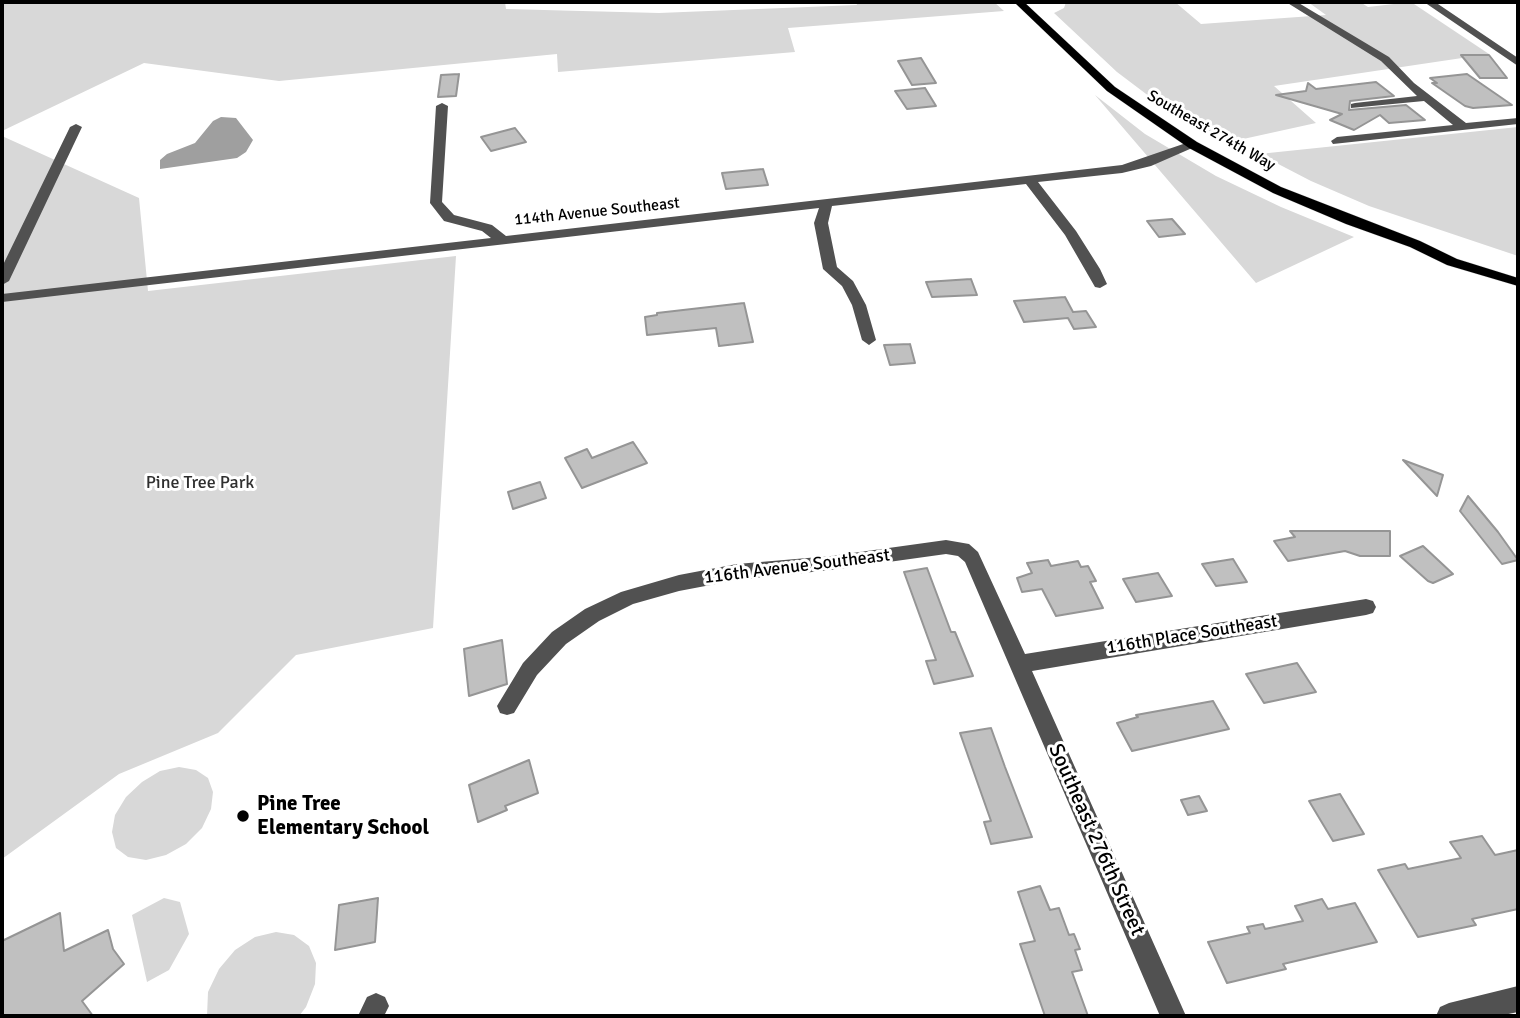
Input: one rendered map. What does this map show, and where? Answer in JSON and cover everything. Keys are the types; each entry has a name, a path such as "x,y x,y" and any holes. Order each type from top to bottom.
{"main road":[{"name":"Southeast 274th Way","path":"1019,2 1111,89 1193,145 1277,190 1415,244 1452,262 1518,282"},
{"name":"Southeast 274th Way","path":"1415,244 1451,249 1518,270"}],"street":[{"path":"1292,2 1385,59 1425,99 1463,127"},
{"path":"1429,2 1518,63"},
{"path":"1355,106 1425,99"},
{"path":"442,106 436,202 449,218 487,228 503,240"},
{"path":"1337,141 1518,121"},
{"path":"2,281 76,127"},
{"name":"114th Avenue Southeast","path":"2,298 394,255 503,240 1122,169 1147,163 1193,145"},
{"path":"1030,180 1071,234 1100,284"},
{"path":"826,204 821,223 830,269 848,284 859,305 869,340"},
{"name":"116th Avenue Southeast","path":"507,706 530,669 559,638 592,615 628,598 679,583 737,572 831,563 946,547 963,549 972,557 1019,664"},
{"name":"116th Place Southeast","path":"1019,664 1366,607"},
{"name":"Southeast 276th Street","path":"1019,664 1172,1016"},
{"path":"1449,1016 1518,999"}],"green space":[{"path":"2,2 505,2 506,9 659,13 857,5 856,2 994,2 1004,11 788,28 795,52 558,72 557,54 279,81 144,63 2,131"},
{"path":"1066,2 1175,2 1201,24 1326,15 1308,2 1360,2 1368,7 1411,2 1489,54 1274,86 1316,123 1225,143 1166,109 1117,72 1054,13 1064,8"},
{"path":"1095,95 1145,134 1216,176 1354,237 1256,283"},
{"path":"1518,127 1518,256 1369,206 1311,181 1259,154"},
{"name":"Pine Tree Park","path":"2,136 139,198 148,291 456,256 433,628 296,655 218,733 119,774 2,859"},
{"path":"179,767 196,770 208,778 213,792 211,809 202,828 186,844 166,855 146,860 128,857 116,848 112,832 115,815 126,797 142,782 160,771"},
{"path":"164,898 180,902 189,934 169,970 147,982 132,915"},
{"path":"276,932 294,935 309,946 316,963 315,984 306,1007 299,1016 207,1016 208,992 219,969 235,950 255,937"}],"shaded area":[{"path":"221,117 236,118 253,140 246,152 237,158 160,169 160,160 167,154 195,143 213,121"}],"building":[{"path":"1461,55 1489,55 1507,78 1480,78"},
{"path":"921,58 936,83 912,85 898,61"},
{"path":"459,74 456,96 438,97 441,75"},
{"path":"1467,74 1512,105 1473,108 1465,106 1432,83 1437,83 1430,78"},
{"path":"1376,82 1394,96 1350,101 1349,110 1406,105 1425,120 1389,123 1380,115 1354,130 1330,120 1342,114 1276,95 1306,91 1308,83 1316,89"},
{"path":"925,88 936,106 907,109 895,91"},
{"path":"515,128 526,142 491,151 481,137"},
{"path":"763,169 768,185 726,189 722,173"},
{"path":"1172,219 1185,234 1159,237 1147,221"},
{"path":"971,279 977,295 932,297 926,282"},
{"path":"1065,297 1073,312 1086,311 1096,327 1074,329 1068,318 1024,322 1014,301"},
{"path":"744,303 753,342 719,346 716,328 647,335 645,317 657,313"},
{"path":"910,344 915,363 890,365 884,345"},
{"path":"633,442 647,463 582,488 565,458 587,449 592,458"},
{"path":"1403,460 1443,475 1437,496"},
{"path":"540,482 546,498 513,509 508,492"},
{"path":"1468,496 1518,560 1502,564 1460,511"},
{"path":"1290,531 1390,531 1390,556 1360,556 1345,551 1288,561 1274,541 1295,537"},
{"path":"1423,546 1453,574 1433,583 1400,556"},
{"path":"1233,559 1247,582 1216,586 1202,564"},
{"path":"1048,560 1051,566 1078,561 1081,567 1088,566 1096,581 1090,582 1103,608 1056,616 1042,589 1022,592 1017,578 1032,573 1027,563"},
{"path":"927,568 951,632 955,632 973,676 934,684 926,661 936,660 904,572"},
{"path":"1158,573 1172,596 1136,602 1123,579"},
{"path":"502,640 507,684 469,696 464,649"},
{"path":"1297,663 1316,692 1264,703 1246,674"},
{"path":"1213,701 1229,729 1132,751 1117,723 1138,717 1136,715"},
{"path":"991,728 1032,837 991,844 984,822 991,821 960,733"},
{"path":"529,760 538,793 505,806 507,810 478,822 469,785"},
{"path":"1340,794 1364,834 1333,841 1309,801"},
{"path":"1199,796 1207,811 1188,815 1181,800"},
{"path":"1482,836 1495,855 1518,850 1518,909 1472,919 1476,925 1418,937 1378,870 1405,864 1408,869 1461,858 1450,842"},
{"path":"1040,886 1050,910 1059,908 1069,935 1074,934 1080,949 1075,950 1082,970 1072,972 1088,1016 1045,1016 1020,944 1035,941 1018,892"},
{"path":"378,898 375,942 335,950 339,905"},
{"path":"1322,899 1328,909 1355,903 1377,942 1283,964 1286,969 1227,983 1208,942 1250,933 1247,927 1263,924 1265,929 1303,921 1295,906"},
{"path":"60,913 64,951 108,930 113,949 124,964 82,1001 93,1016 2,1016 2,941"}],"place":[{"name":"Pine Tree Elementary School","path":"243,816"}]}
